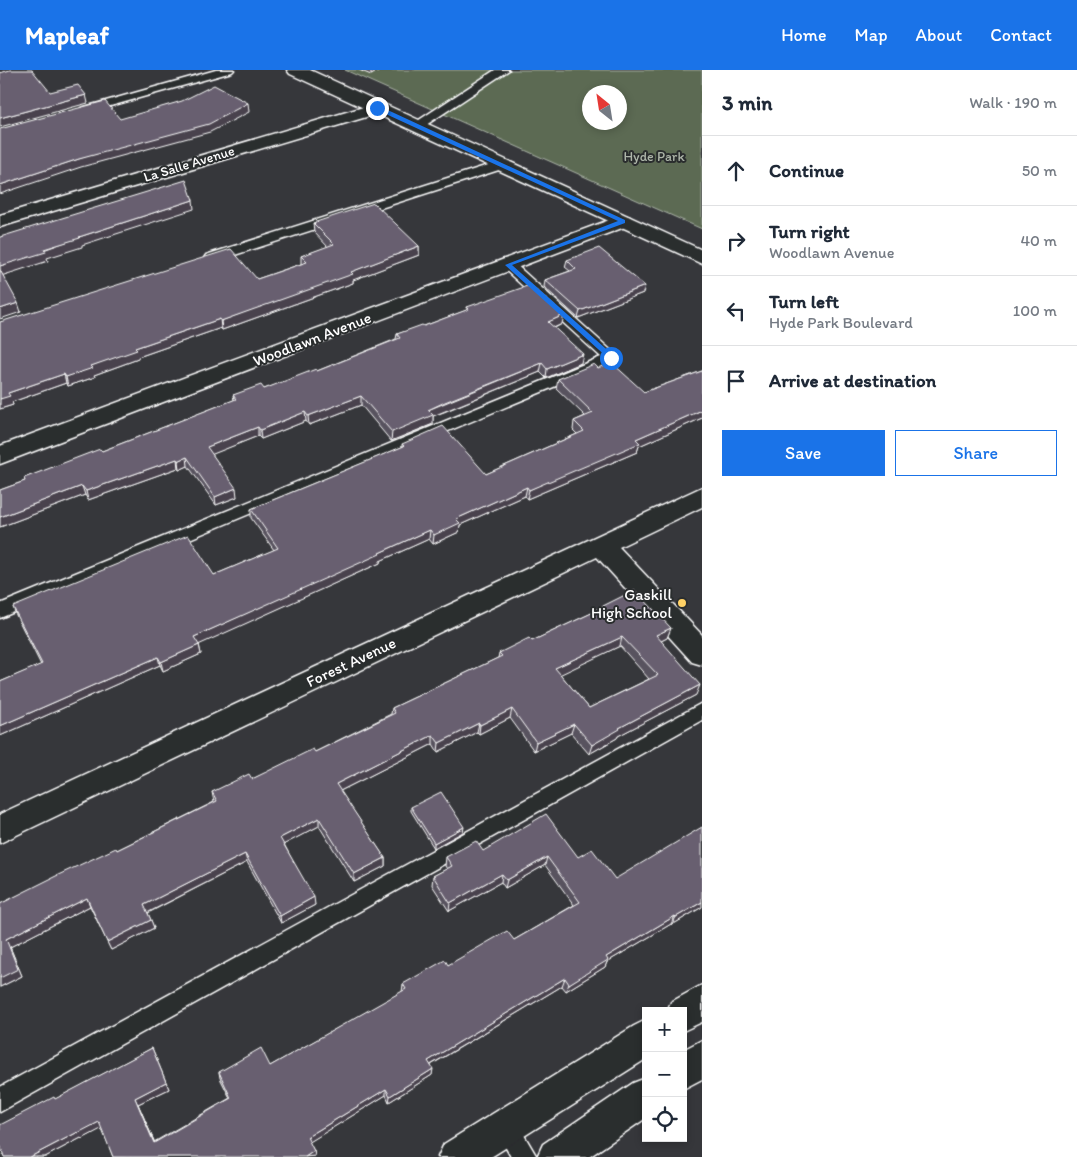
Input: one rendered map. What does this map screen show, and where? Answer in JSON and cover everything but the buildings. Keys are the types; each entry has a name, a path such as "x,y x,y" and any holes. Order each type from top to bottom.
{"street":[{"path":"296,70 702,258"},
{"name":"La Salle Avenue","path":"0,221 377,108"},
{"name":"Woodlawn Avenue","path":"0,456 623,222"},
{"name":"Forest Avenue","path":"0,829 702,496"},
{"path":"600,544 702,654"},
{"path":"687,1011 702,1002"},
{"path":"458,1157 642,1041"},
{"path":"687,1068 702,1058"},
{"path":"556,1157 645,1097"}],"lane":[{"path":"76,112 228,70"},
{"path":"416,126 503,70"},
{"path":"199,262 501,165"},
{"path":"0,611 611,358 508,265"},
{"path":"0,1100 702,711"},
{"path":"506,1126 525,1157"}],"green space":[{"name":"Hyde Park","path":"345,70 702,70 702,229"}],"place":[{"name":"Gaskill High School","path":"682,603"}],"route":[{"path":"377,108 623,222 508,265 611,358"}]}
